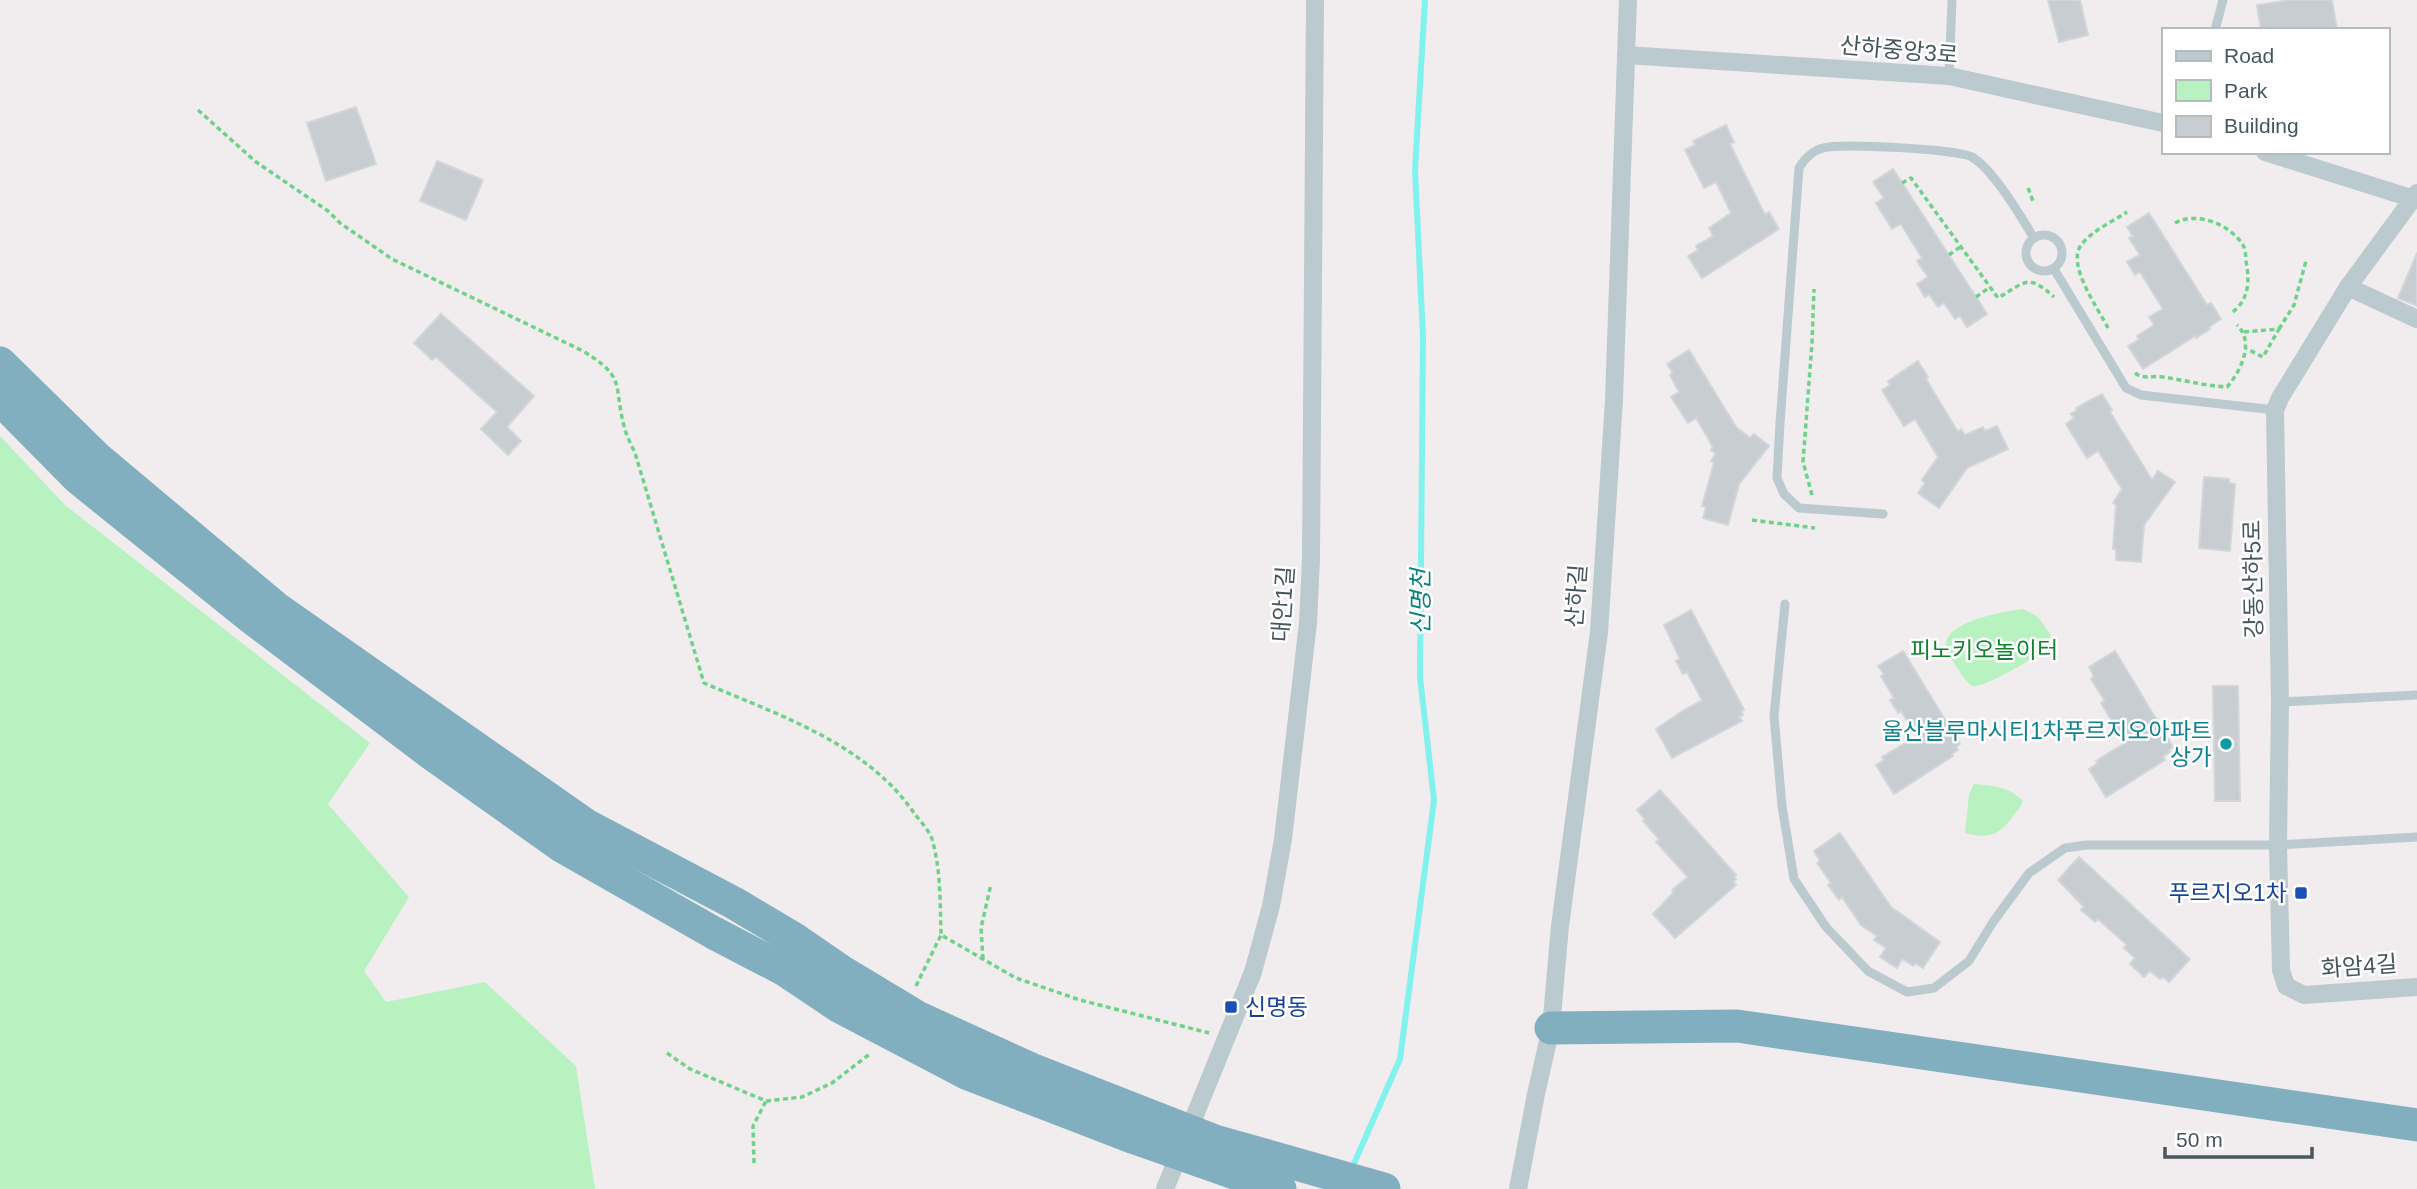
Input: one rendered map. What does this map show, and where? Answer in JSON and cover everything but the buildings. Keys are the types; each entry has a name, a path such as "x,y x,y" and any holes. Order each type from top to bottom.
{"highway":[{"path":"0,363 98,459 276,608 586,825 734,903 791,955 839,1007 966,1073 1123,1134 1280,1189"},
{"path":"0,399 78,478 248,615 474,785 563,847 714,933 844,972 917,1017 1031,1069 1215,1141 1384,1189"},
{"path":"1551,1028 1737,1027 2417,1125"}],"street":[{"name":"대안1길","path":"1166,1189 1253,972 1271,906 1283,839 1308,623 1311,559 1315,0"},
{"name":"산하길","path":"1518,1189 1551,1028 1560,926 1599,632 1614,400 1628,0"},
{"name":"산하중앙3로","path":"1626,55 1949,76 2162,123"},
{"path":"2271,154 2416,197"},
{"name":"강동산하5로","path":"2304,995 2286,986 2281,970 2275,410 2348,287 2416,197"},
{"path":"2348,287 2417,319"},
{"name":"화암4길","path":"2304,995 2417,987"}],"lane":[{"path":"1949,76 1952,0"},
{"path":"2216,28 2223,0"},
{"path":"1883,514 1799,508 1784,494 1777,478 1799,168 1807,156 1826,147 1898,148 1957,153 1971,157 1984,167 2035,238"},
{"path":"2046,235 2059,244 2062,255 2053,269 2037,270 2026,258 2027,247 2035,238 2046,235"},
{"path":"2053,269 2126,388 2141,395 2275,410"},
{"path":"1785,604 1774,716 1782,806 1794,879 1826,927 1868,971 1906,992 1934,988 1969,961 1993,922 2029,873 2066,848 2086,845 2278,845 2417,837"},
{"path":"2280,702 2417,695"}],"path":[{"path":"198,110 256,162 392,258 583,351 608,370 618,383 624,427 635,453 704,683 788,719 869,765 905,799 931,837 940,885 942,935 913,990"},
{"path":"1902,183 1911,178 1998,298 2024,282 2031,281 2039,284 2058,303"},
{"path":"2028,188 2033,201"},
{"path":"2112,334 2078,270 2076,256 2080,245 2092,234 2127,212"},
{"path":"2175,223 2192,217 2213,223 2228,231 2244,246 2248,268 2246,294 2238,309 2230,314"},
{"path":"1949,255 1960,247"},
{"path":"2247,349 2263,357 2294,305 2306,261"},
{"path":"1976,297 1990,287"},
{"path":"1814,289 1802,462 1811,493 1819,500"},
{"path":"2131,371 2141,377 2159,376 2200,385 2227,387 2247,349 2244,332 2237,325"},
{"path":"2244,332 2279,329"},
{"path":"1752,520 1815,528"},
{"path":"984,959 981,928 991,884"},
{"path":"942,935 1016,978 1080,1000 1228,1038"},
{"path":"667,1053 690,1069 766,1101 802,1097 832,1083 872,1052"},
{"path":"754,1163 753,1126 766,1101"}],"green space":[{"path":"0,436 65,505 370,743 328,804 409,897 364,971 386,1002 485,982 576,1066 595,1189 0,1189"},
{"name":"피노키오놀이터","path":"2023,609 2038,617 2051,635 2048,643 2030,660 1998,677 1979,685 1968,683 1947,650 1947,640 1952,632 1975,620"},
{"path":"1974,784 2006,790 2023,801 2009,822 1994,834 1981,836 1965,833 1969,795"}],"waterway":[{"name":"신명천","path":"1352,1168 1400,1059 1434,800 1420,677 1423,337 1415,170 1425,0"}],"place":[{"name":"울산블루마시티1차푸르지오아파트 상가","path":"2226,744"},
{"name":"푸르지오1차","path":"2301,893"},
{"name":"신명동","path":"1231,1007"}]}
